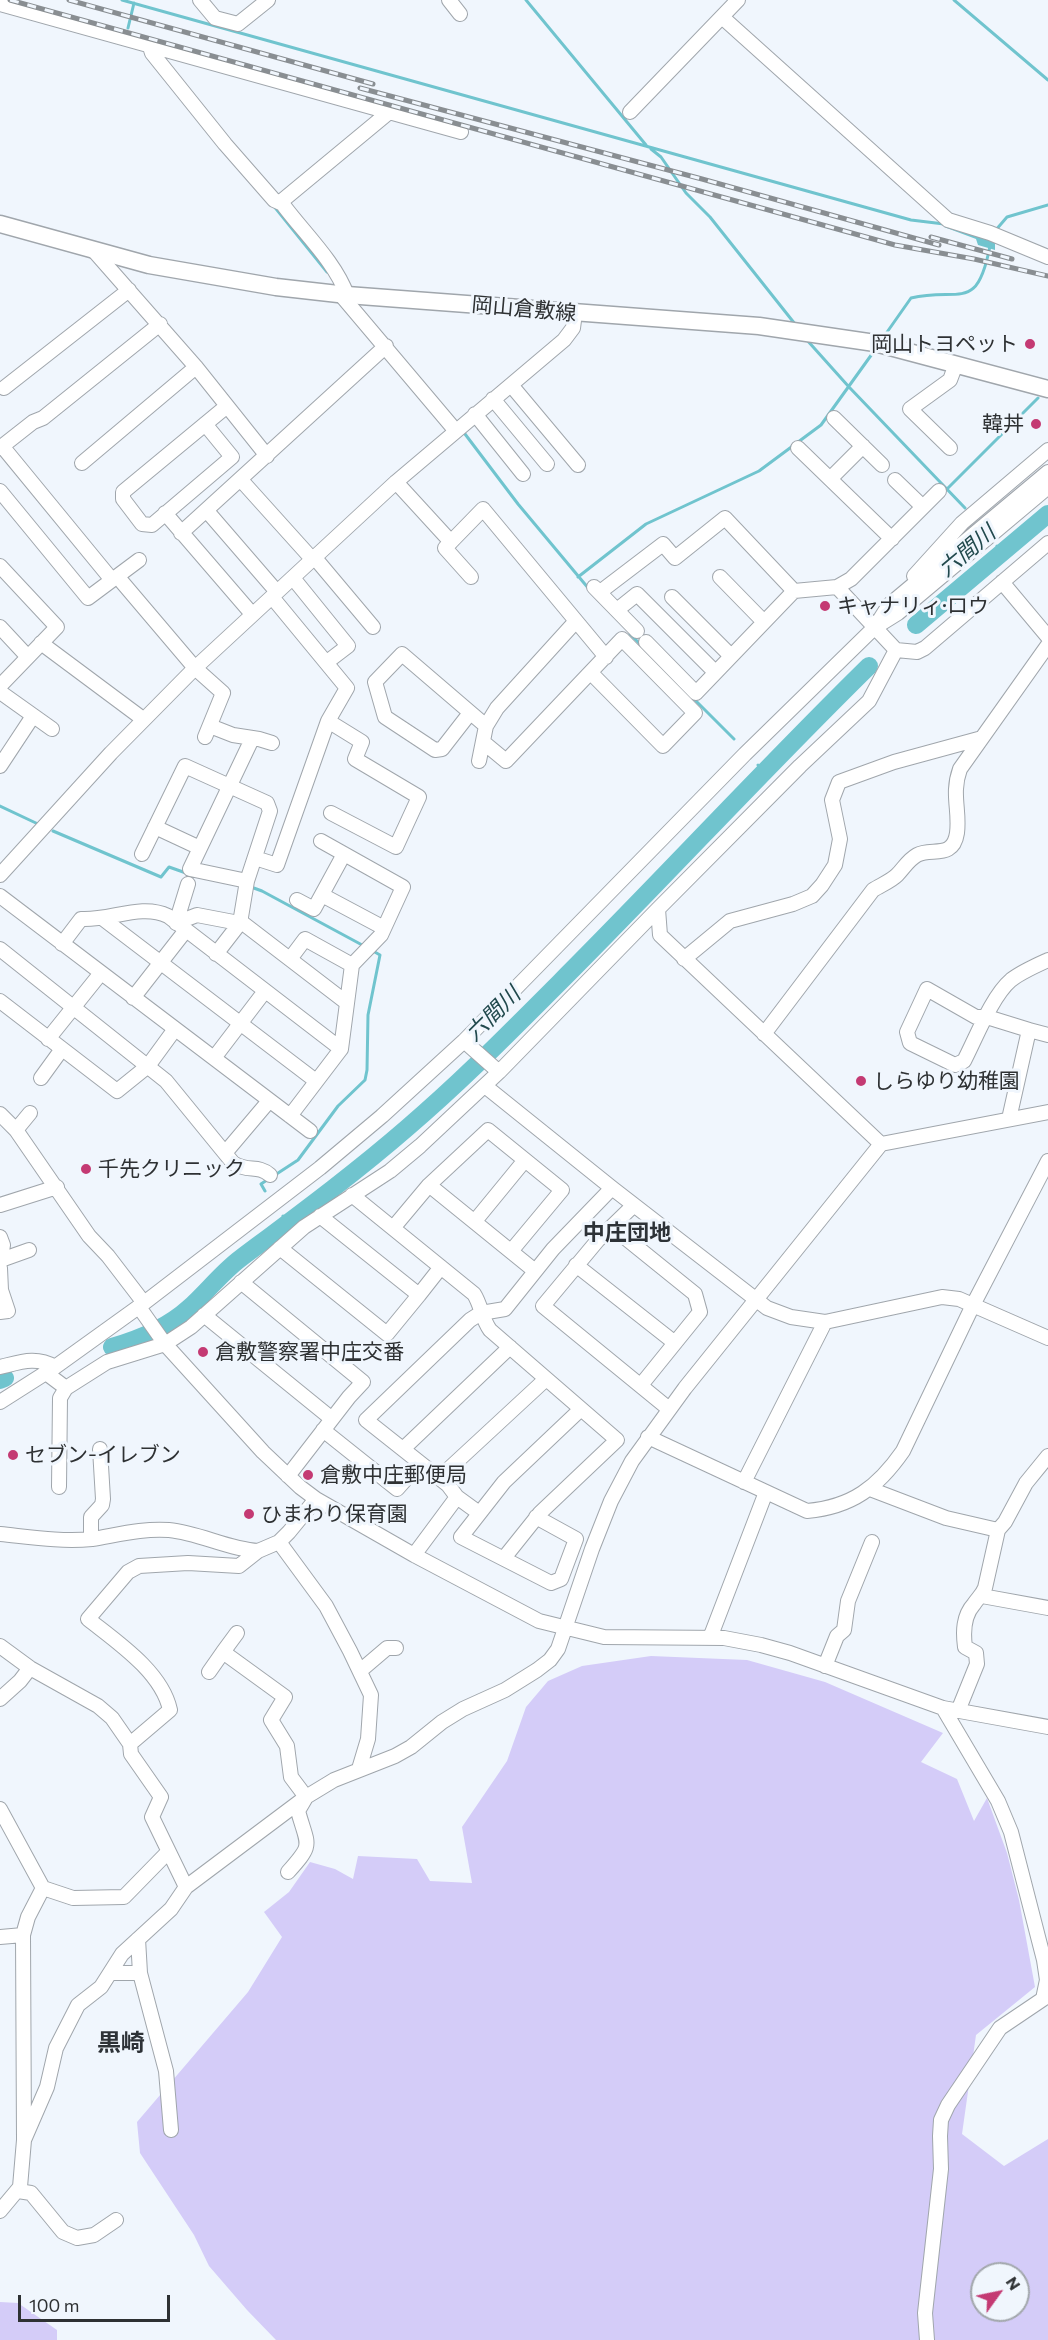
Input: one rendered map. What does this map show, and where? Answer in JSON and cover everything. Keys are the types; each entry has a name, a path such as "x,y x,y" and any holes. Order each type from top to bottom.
{"main road":[{"name":"岡山倉敷線","path":"0,224 148,265 219,278 344,295 813,332 875,343 1048,389"}],"street":[{"path":"200,0 215,18 238,24 268,0"},
{"path":"449,0 460,14"},
{"path":"630,112 725,20 737,1"},
{"path":"6,6 461,132"},
{"path":"725,20 948,220 994,235 1048,257"},
{"path":"150,47 152,53 231,151 274,200 283,204 344,286 344,295 455,430"},
{"path":"283,204 283,200 388,113"},
{"path":"94,251 160,324 267,456"},
{"path":"4,388 129,290"},
{"path":"0,875 143,719 195,668 396,482 564,340 573,328 575,313"},
{"path":"160,324 43,418 33,422 1,447 195,668 223,693 208,731 272,743"},
{"path":"182,533 386,346"},
{"path":"950,448 905,413 950,380 957,364"},
{"path":"82,463 196,367"},
{"path":"511,384 578,465"},
{"path":"493,399 547,464"},
{"path":"205,424 232,457 152,525 142,524 123,499 123,492 205,424 227,406"},
{"path":"475,414 523,474"},
{"path":"834,418 882,465"},
{"path":"831,479 864,446"},
{"path":"798,448 891,539"},
{"path":"0,1402 51,1370 141,1305 320,1168 399,1102 465,1041 745,754 874,628 889,606 962,524 1048,450"},
{"path":"889,606 1048,472"},
{"path":"241,480 373,627"},
{"path":"895,480 923,507"},
{"path":"396,482 451,542"},
{"path":"874,628 898,613 1048,487"},
{"path":"0,491 87,598 117,581 139,560"},
{"path":"646,642 696,693 794,591 837,587 850,579 939,491"},
{"path":"471,577 445,548 483,509 606,657"},
{"path":"207,511 275,594 347,688 328,721 277,865 255,858"},
{"path":"165,513 252,614"},
{"path":"637,631 597,590 663,544 675,558 725,518 794,591"},
{"path":"837,587 896,650 917,652 925,648 1048,543"},
{"path":"0,566 57,627 0,686"},
{"path":"720,577 764,622"},
{"path":"293,578 348,646 327,662"},
{"path":"1002,582 1048,637"},
{"path":"618,610 637,594 716,672"},
{"path":"672,597 731,656"},
{"path":"479,762 486,726 497,708 576,621"},
{"path":"0,627 27,656"},
{"path":"483,742 506,761 622,639 695,713 663,746 591,672"},
{"path":"41,643 143,719"},
{"path":"764,1034 873,890 896,876 919,853 945,851 954,844 957,832 954,784 960,769 1048,645"},
{"path":"60,1487 60,1398 66,1388 107,1362 163,1341 192,1327 280,1248 320,1216 390,1171 412,1152 485,1086 495,1069 800,766 869,701 896,650"},
{"path":"470,713 442,749 435,750 385,717 375,682 402,654 486,726"},
{"path":"0,692 52,729"},
{"path":"0,766 33,716"},
{"path":"328,721 362,742 355,759 419,797 396,847 331,813"},
{"path":"684,959 730,921 793,904 812,896 822,885 835,865 840,839 832,800 839,782 894,762 982,738"},
{"path":"246,884 190,869 252,739"},
{"path":"142,854 185,766 267,803 270,811 246,884 240,923 216,954"},
{"path":"155,827 200,848"},
{"path":"290,1116 341,1049 352,964 381,935 403,887 321,841"},
{"path":"297,900 314,909 344,854"},
{"path":"133,998 160,963 181,927 188,884"},
{"path":"322,895 384,928"},
{"path":"0,896 310,1131"},
{"path":"658,909 660,935 882,1144"},
{"path":"62,944 81,919 136,912 159,912 341,1049"},
{"path":"181,927 197,915 240,923 347,1003"},
{"path":"102,918 316,1082"},
{"path":"628,939 660,935"},
{"path":"290,959 305,939 352,964"},
{"path":"0,949 166,1081 233,1163 243,1170 257,1168 270,1175"},
{"path":"1048,960 1012,979 1001,990 987,1017 964,1061 955,1065 910,1043 907,1032 927,989 976,1017 987,1017 1048,1035"},
{"path":"48,1039 101,973"},
{"path":"214,1058 265,991"},
{"path":"0,1001 117,1091 148,1066 175,1029"},
{"path":"1009,1119 1029,1030"},
{"path":"465,1041 495,1069"},
{"path":"41,1078 62,1049"},
{"path":"485,1086 633,1205 767,1308 790,1317 825,1322 942,1297 960,1299 1048,1338"},
{"path":"225,1153 269,1101"},
{"path":"24,2140 47,2087 56,2048 78,2005 101,1987 122,1954 171,1909 186,1887 306,1797 359,1769 395,1756 411,1747 442,1722 463,1709 504,1690 550,1660 558,1649 611,1501 632,1461 669,1408 882,1144 1048,1112"},
{"path":"16,1130 30,1113"},
{"path":"0,1115 16,1130 89,1236 108,1256 163,1341 263,1452 316,1499 414,1555 539,1621 604,1637 710,1638 761,1645 790,1653 943,1708 1048,1727"},
{"path":"393,1228 429,1185 488,1130 562,1190 512,1250"},
{"path":"475,1221 525,1160"},
{"path":"648,1437 807,1511 828,1509 870,1489 889,1472 903,1451 973,1305 1048,1161"},
{"path":"429,1185 512,1250 535,1271"},
{"path":"0,1205 57,1187"},
{"path":"479,1513 457,1497 448,1485 366,1420 470,1320 481,1313 505,1309 553,1249 612,1188"},
{"path":"352,1195 474,1294 490,1330 616,1440 536,1517 504,1558"},
{"path":"633,1205 576,1265 543,1306 669,1408"},
{"path":"320,1216 419,1295"},
{"path":"612,1227 695,1294 700,1312 641,1385"},
{"path":"0,1237 3,1245 0,1264 1,1290 8,1311 0,1312"},
{"path":"280,1248 387,1334 441,1267"},
{"path":"0,1264 29,1250"},
{"path":"576,1265 675,1343"},
{"path":"241,1282 363,1383 288,1476"},
{"path":"204,1315 397,1489 420,1462"},
{"path":"744,1482 825,1322"},
{"path":"403,1449 510,1347"},
{"path":"0,1367 31,1359 44,1361 66,1388"},
{"path":"439,1478 546,1379"},
{"path":"536,1517 576,1539 561,1579 551,1583 461,1537 504,1482 581,1409"},
{"path":"91,1539 91,1517 102,1505 103,1499 100,1449"},
{"path":"958,1711 977,1664 976,1653 965,1647 963,1632 967,1615 982,1596 998,1530 1005,1522 1026,1483 1048,1456"},
{"path":"870,1489 946,1518 998,1530"},
{"path":"710,1638 766,1492"},
{"path":"414,1555 457,1497"},
{"path":"130,1744 170,1710 168,1700 143,1664 88,1619 128,1572 139,1566 188,1563 239,1566 258,1551 279,1542 290,1532 316,1499"},
{"path":"0,1534 56,1540 91,1539 146,1530 170,1530 239,1550 258,1551"},
{"path":"279,1542 326,1606 371,1695 368,1739 359,1769"},
{"path":"825,1666 837,1636 844,1630 848,1602 872,1542"},
{"path":"982,1596 1048,1608"},
{"path":"209,1671 237,1633"},
{"path":"0,1646 30,1668 98,1706 112,1718 130,1744 130,1754 161,1797 152,1817 186,1887"},
{"path":"360,1671 387,1648 396,1648"},
{"path":"223,1652 285,1697 271,1720 287,1746 291,1777 306,1797"},
{"path":"0,1699 21,1681 30,1668"},
{"path":"927,2340 925,2313 941,2169 941,2120 948,2104 1000,2028 1045,2005 1047,1980 1044,1960 1011,1832 998,1801 943,1708"},
{"path":"288,1872 306,1851 308,1841 298,1811 306,1797"},
{"path":"0,1809 43,1888 74,1898 124,1896 168,1852"},
{"path":"0,2211 18,2191 24,2140 23,1935 28,1917 43,1888"},
{"path":"0,1937 23,1935"},
{"path":"138,1939 140,1973 166,2072 171,2130"},
{"path":"110,1973 140,1973"},
{"path":"18,2191 30,2193 63,2232 77,2238 94,2235 116,2220"}],"shaded area":[{"path":"651,1656 747,1660 825,1682 943,1733 921,1762 957,1779 974,1821 987,1798 1007,1853 1019,1900 1035,1987 976,2035 962,2134 1004,2166 1048,2139 1048,2340 276,2340 209,2266 194,2235 140,2153 137,2122 248,1992 282,1937 264,1912 289,1892 310,1862 335,1869 353,1879 358,1856 417,1859 430,1881 472,1883 462,1827 507,1761 526,1707 548,1681 582,1666"},
{"path":"0,2302 18,2303 57,2330 57,2340 0,2340"}],"water":[{"path":"944,222 995,239 995,250 978,245 976,239 944,227"}],"waterway":[{"path":"122,0 911,220 944,224"},
{"path":"526,0 646,145"},
{"path":"954,0 1048,80"},
{"path":"128,28 134,3"},
{"path":"651,149 661,157 686,193 710,217 795,324"},
{"path":"273,205 327,272"},
{"path":"995,231 1007,217 1048,205"},
{"path":"885,335 911,298 964,293 972,289 979,281 985,267 990,246"},
{"path":"806,339 965,508"},
{"path":"578,577 646,524 759,471 821,425 872,354"},
{"path":"947,489 1038,398"},
{"path":"465,434 518,504 589,589"},
{"name":"六間川","path":"916,625 1048,514"},
{"path":"997,546 1003,552"},
{"path":"630,634 640,644"},
{"name":"六間川","path":"112,1347 153,1332 181,1315 234,1264 346,1178 427,1111 560,982 869,666"},
{"path":"693,698 734,739"},
{"name":"六間川","path":"758,765 764,771"},
{"path":"0,806 38,824"},
{"path":"53,831 161,877 169,867 186,873"},
{"path":"251,887 364,946"},
{"path":"275,1175 298,1160 338,1106 365,1080 368,1015 380,955 373,951"},
{"path":"265,1191 261,1184 270,1178"},
{"path":"283,1216 288,1224"},
{"name":"六間川","path":"0,1380 5,1378"}],"railway":[{"path":"10,0 895,245 974,259 1048,276"},
{"path":"69,0 373,84"},
{"path":"360,88 939,245"},
{"path":"931,237 1012,259"}],"place":[{"name":"岡山トヨペット","path":"1030,344"},
{"name":"韓丼","path":"1036,424"},
{"name":"キャナリィ·ロウ","path":"825,606"},
{"name":"しらゆり幼稚園","path":"861,1081"},
{"name":"千先クリニック","path":"86,1169"},
{"name":"倉敷警察署中庄交番","path":"203,1352"},
{"name":"セブン-イレブン","path":"13,1455"},
{"name":"倉敷中庄郵便局","path":"308,1475"},
{"name":"ひまわり保育園","path":"249,1514"}],"district":[{"name":"中庄団地","path":"627,1233"},
{"name":"黒崎","path":"121,2043"}]}
